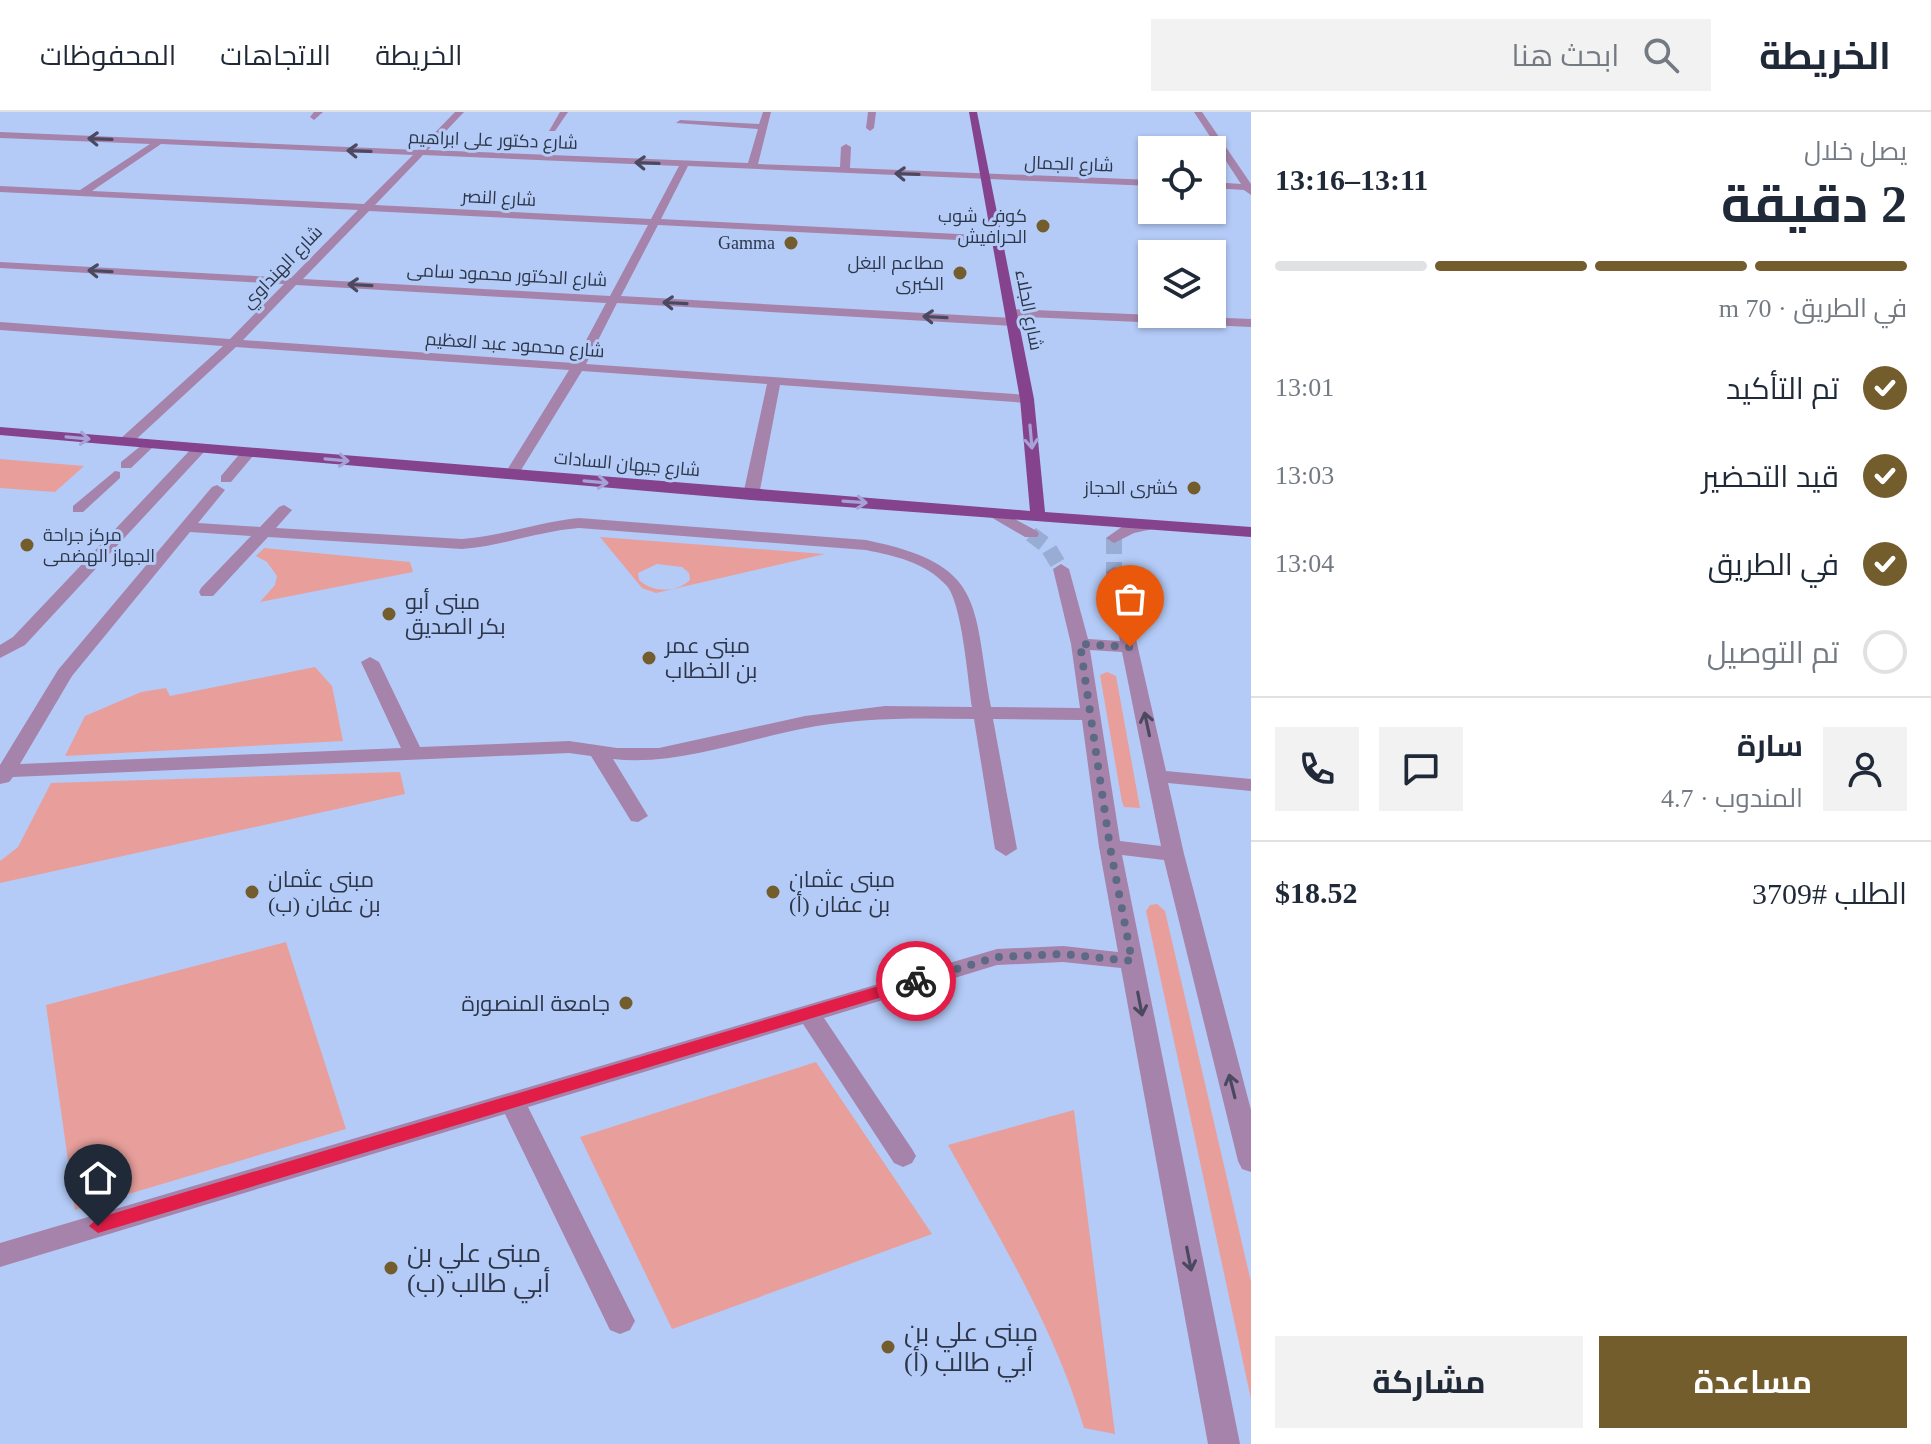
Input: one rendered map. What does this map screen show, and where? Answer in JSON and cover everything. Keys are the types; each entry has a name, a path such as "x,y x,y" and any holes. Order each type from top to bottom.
{"main road":[{"name":"شارع الجلاء","path":"973,112 1027,399 1038,516"},
{"name":"شارع جيهان السادات","path":"0,431 751,495 1251,532"}],"street":[{"name":"شارع الهنداوي","path":"125,442 233,343 460,112"},
{"path":"552,129 564,112"},
{"path":"676,133 686,112"},
{"path":"752,167 767,112"},
{"path":"870,128 872,112"},
{"path":"1198,112 1250,188"},
{"path":"680,123 763,127"},
{"name":"شارع دكتور على ابراهيم","path":"0,135 985,177"},
{"path":"82,193 159,142"},
{"path":"845,171 846,147"},
{"path":"511,475 578,367 685,164"},
{"name":"شارع الجمال","path":"985,177 1138,182"},
{"path":"1226,186 1250,188"},
{"name":"شارع النصر","path":"0,189 997,239"},
{"name":"شارع الدكتور محمود سامى","path":"0,265 1012,318 1251,323"},
{"name":"شارع محمود عبد العظيم","path":"0,326 1027,399"},
{"path":"751,495 774,381"},
{"path":"78,509 148,444"},
{"path":"0,653 19,641 199,449"},
{"path":"3,776 64,674 248,453"},
{"path":"207,592 284,510"},
{"path":"994,513 1031,534"},
{"path":"186,527 462,544 500,539 547,526 587,523 886,548 933,566 955,584 960,593 1006,849"},
{"path":"1114,538 1129,529 1151,525"},
{"path":"1061,569 1080,644 1110,847 1224,1444"},
{"path":"1114,572 1173,854 1251,1161"},
{"path":"1080,644 1130,647"},
{"path":"370,662 413,754"},
{"path":"3,776 569,747 659,754 845,716 926,710 1090,714"},
{"path":"597,750 638,816"},
{"path":"1158,776 1251,785"},
{"path":"1110,847 1173,854"},
{"path":"0,1255 997,957 1063,954 1132,961"},
{"path":"808,1013 903,1156"},
{"path":"512,1101 620,1321"}],"shaded area":[{"path":"0,459 84,466 55,492 0,488"},
{"path":"600,537 825,554 656,593 642,588","holes":["657,564 682,567 689,573 690,580 678,587 658,589 639,580 638,573"]},
{"path":"264,548 410,562 413,572 260,602 275,585 277,576 267,562 256,556"},
{"path":"315,667 332,686 343,741 65,756 85,716 141,692 166,688 170,696"},
{"path":"1107,672 1116,676 1140,808 1124,807 1122,802 1100,675"},
{"path":"400,772 405,794 0,883 0,861 18,847 51,783"},
{"path":"1157,904 1165,911 1251,1282 1251,1399 1146,911 1150,905"},
{"path":"286,942 346,1129 75,1210 46,1005"},
{"path":"816,1062 932,1234 672,1329 580,1137"},
{"path":"1074,1110 1115,1434 1084,1428 1072,1390 1041,1318 948,1145"}],"tunnel":[{"path":"1031,534 1048,547 1061,569"},
{"path":"1114,538 1114,572"}],"way so far":[{"path":"916,981 997,957 1063,954 1132,961 1110,847 1080,644 1130,647"}],"place":[{"name":"كوفى شوب الحرافيش","path":"1043,226"},
{"name":"Gamma","path":"791,243"},
{"name":"مطاعم البغل الكبرى","path":"960,273"},
{"name":"كشرى الحجاز","path":"1194,488"},
{"name":"مركز جراحة الجهاز الهضمى","path":"27,545"},
{"name":"مبنى أبو بكر الصديق","path":"389,614"},
{"name":"مبنى عمر بن الخطاب","path":"649,658"},
{"name":"مبنى عثمان بن عفان (ب)","path":"252,892"},
{"name":"مبنى عثمان بن عفان (أ)","path":"773,892"},
{"name":"جامعة المنصورة","path":"626,1003"},
{"name":"مبنى علي بن أبي طالب (ب)","path":"391,1268"},
{"name":"مبنى علي بن أبي طالب (أ)","path":"888,1347"}],"route":[{"path":"98,1226 916,981"}]}
